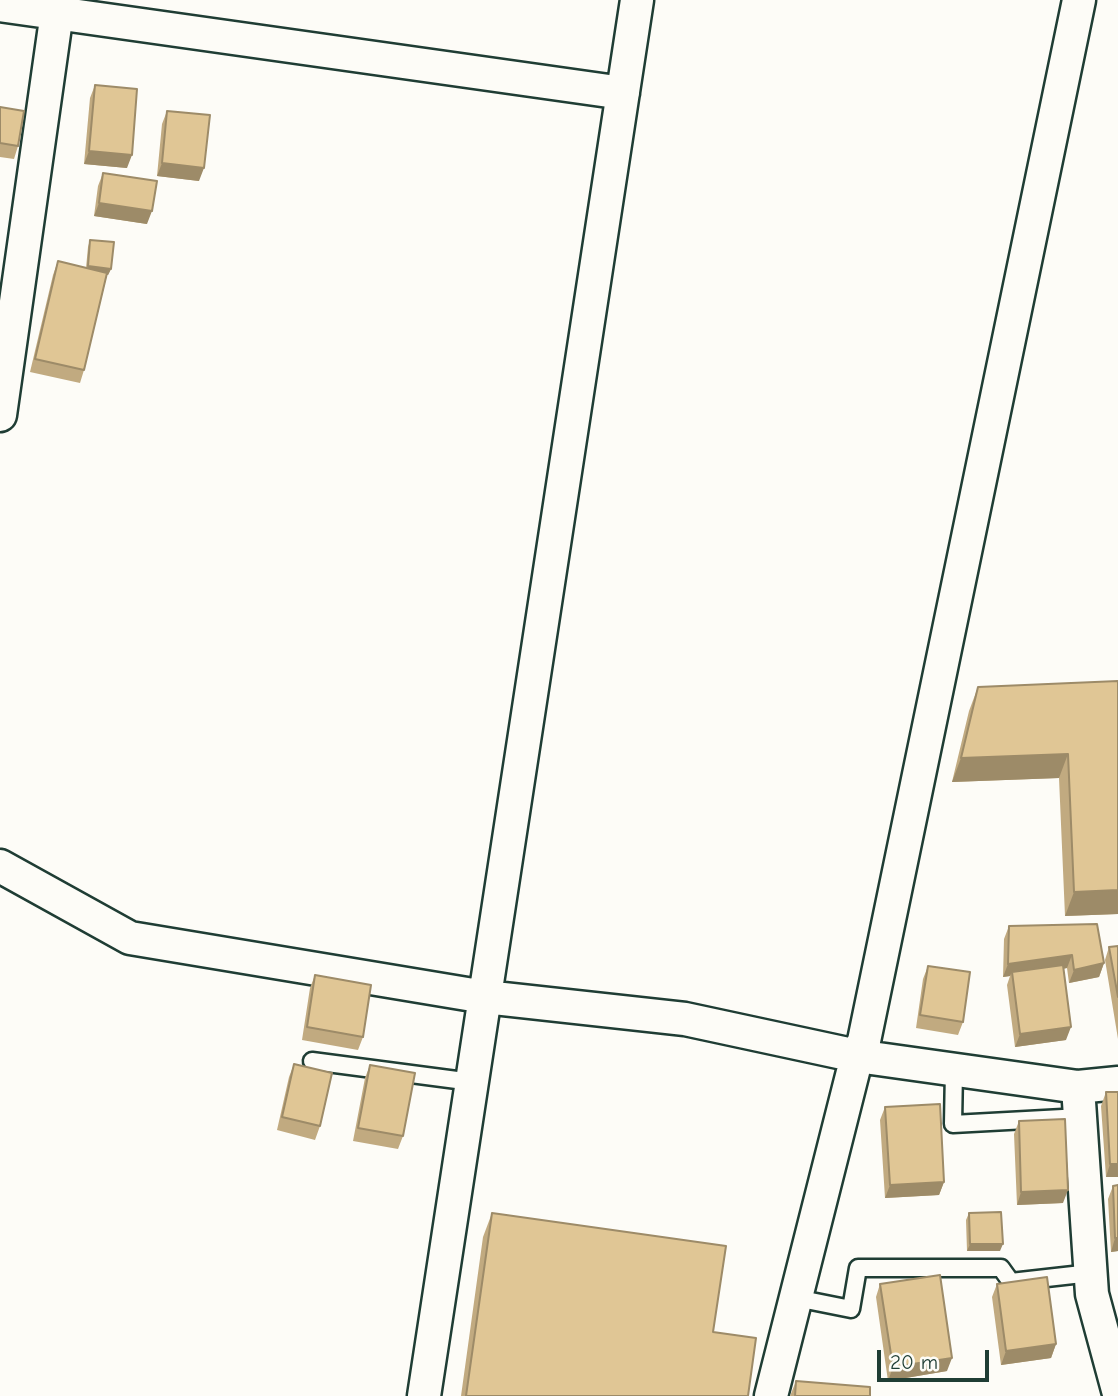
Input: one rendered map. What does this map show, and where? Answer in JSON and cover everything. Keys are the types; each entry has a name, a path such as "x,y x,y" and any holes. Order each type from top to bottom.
{"street":[{"path":"424,1396 637,0"},
{"path":"771,1396 857,1056 864,1041 1079,0"},
{"path":"0,5 623,93"},
{"path":"1,396 57,12"},
{"path":"0,866 130,938 485,997 685,1019 857,1056 954,1070 1080,1102 1118,1083"},
{"path":"1080,1102 1092,1294 1118,1390"}],"lane":[{"path":"312,1061 472,1082"},
{"path":"954,1070 953,1124 1080,1102"},
{"path":"796,1298 851,1309 858,1268 1001,1268 1011,1282 1091,1273"}],"building":[{"path":"95,85 137,89 132,155 89,151"},
{"path":"0,107 24,111 18,146 0,143"},
{"path":"167,111 210,115 204,168 162,163"},
{"path":"103,173 157,181 152,211 99,203"},
{"path":"90,240 114,242 111,269 88,266"},
{"path":"58,261 107,273 84,370 35,359"},
{"path":"1118,681 1118,890 1074,892 1068,754 961,758 978,687"},
{"path":"1097,924 1104,963 1074,970 1072,955 1008,964 1009,926"},
{"path":"1118,946 1118,997 1109,947"},
{"path":"1063,965 1071,1027 1020,1034 1012,972"},
{"path":"928,966 970,972 963,1022 920,1015"},
{"path":"315,975 371,985 363,1037 307,1027"},
{"path":"294,1064 332,1073 320,1126 282,1117"},
{"path":"370,1065 415,1073 403,1136 358,1128"},
{"path":"1106,1092 1118,1092 1118,1164 1110,1164"},
{"path":"940,1104 944,1182 890,1185 885,1107"},
{"path":"1065,1119 1068,1190 1021,1192 1019,1121"},
{"path":"1118,1185 1118,1238 1115,1238 1113,1186"},
{"path":"1001,1212 1003,1244 970,1244 969,1213"},
{"path":"492,1213 726,1246 713,1332 756,1338 748,1396 466,1396"},
{"path":"940,1275 952,1358 893,1367 880,1284"},
{"path":"1047,1277 1056,1344 1006,1351 997,1284"},
{"path":"796,1381 870,1387 870,1396 795,1396"}]}
